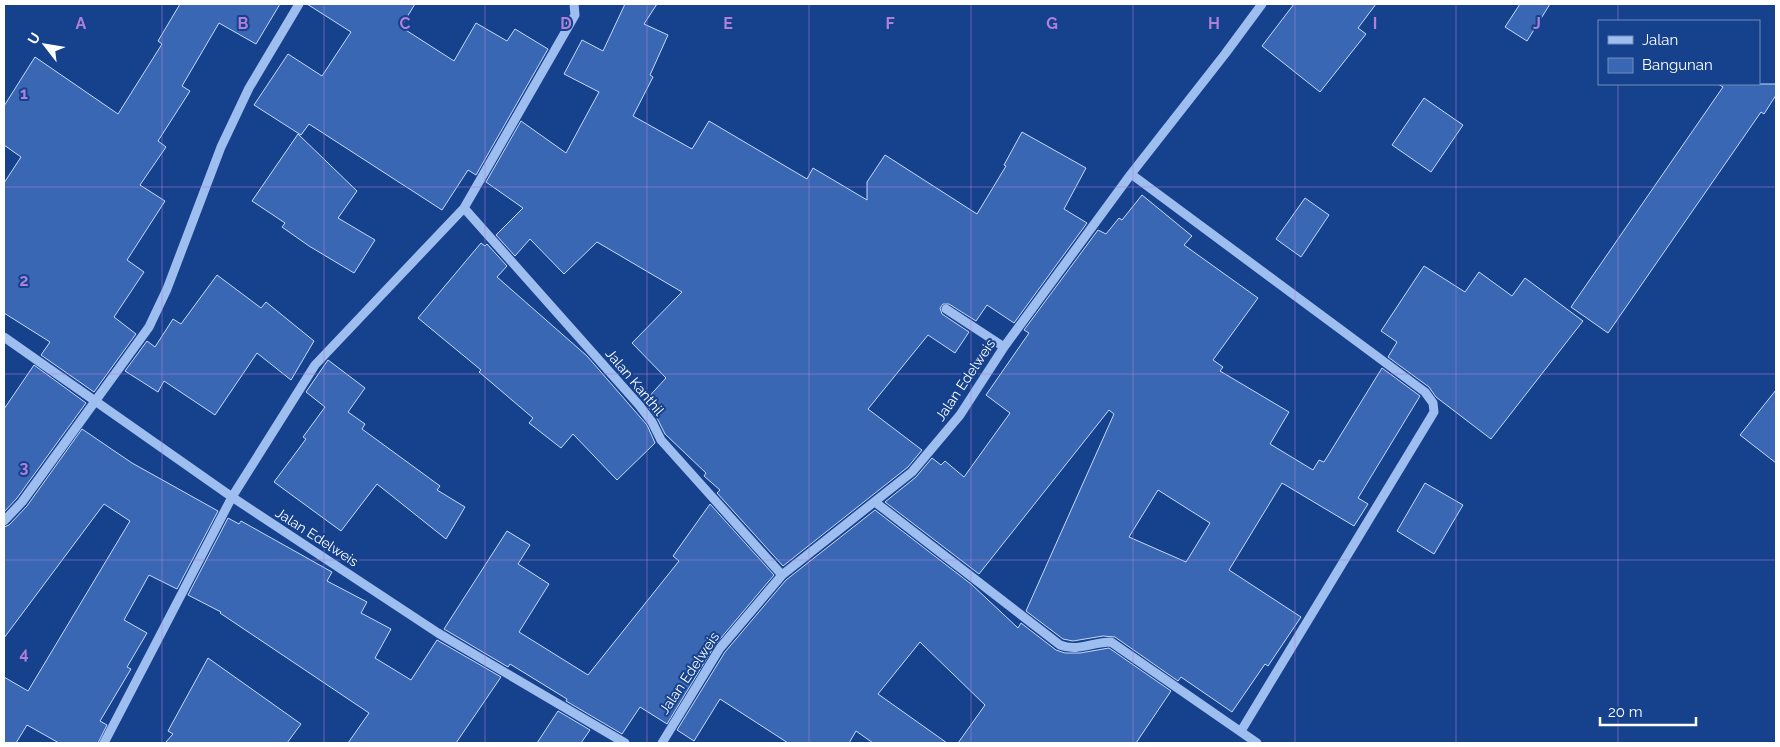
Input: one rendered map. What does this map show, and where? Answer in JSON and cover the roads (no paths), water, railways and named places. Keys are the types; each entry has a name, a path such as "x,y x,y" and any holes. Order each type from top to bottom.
{"street":[{"path":"104,743 232,497 315,365 464,208 575,15 574,4"},
{"name":"Jalan Edelweis","path":"662,743 720,648 782,575 912,472 960,416 1004,347 1131,174 1226,54 1262,4"},
{"path":"4,522 22,502 149,327 167,289 221,147 249,88 296,8"},
{"path":"1131,174 1425,392 1433,403 1434,412 1241,731"},
{"name":"Jalan Kanthil","path":"464,208 639,405 652,422 661,440 782,575"},
{"path":"946,309 1004,347"},
{"name":"Jalan Edelweis","path":"4,337 232,497 438,633 625,743"},
{"path":"875,502 1060,645 1078,649 1095,642 1111,642 1257,743"}]}
